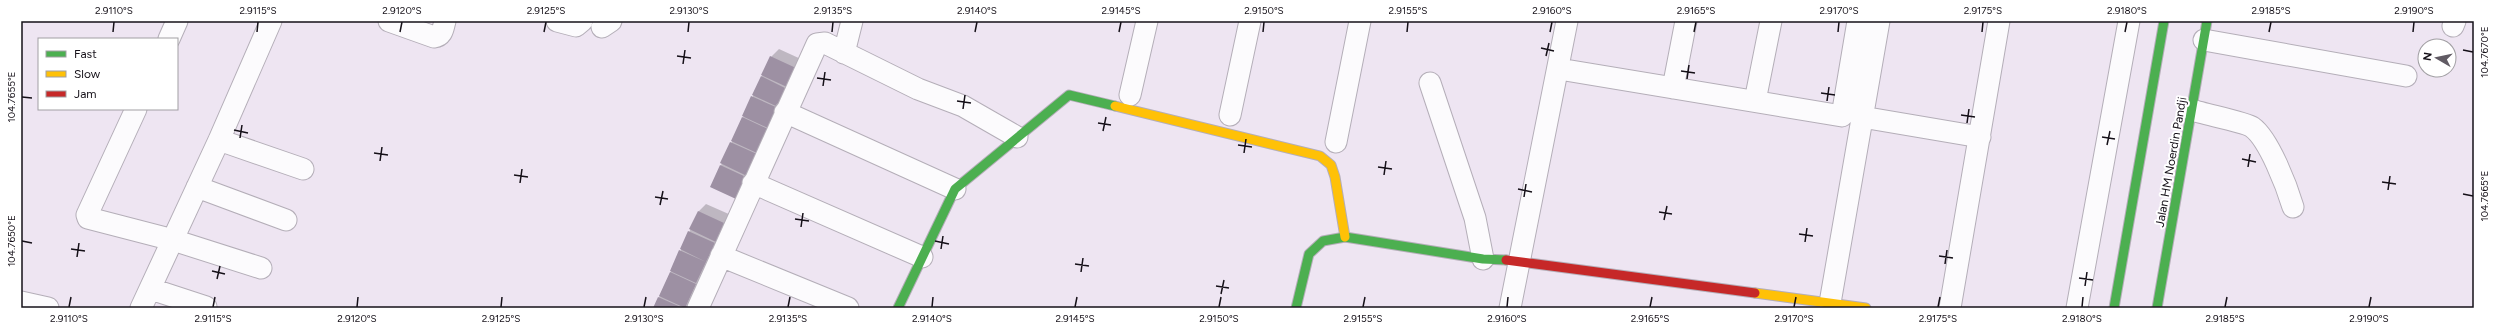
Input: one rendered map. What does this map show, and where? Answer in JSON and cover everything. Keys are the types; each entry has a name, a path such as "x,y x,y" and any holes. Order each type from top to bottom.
{"street":[{"path":"169,38 177,21"},
{"path":"141,308 219,140 271,21"},
{"path":"389,21 434,37 439,36 442,32 445,21"},
{"path":"557,21 576,26 582,21"},
{"path":"844,53 852,21"},
{"path":"1130,95 1147,21"},
{"path":"1230,115 1250,21"},
{"path":"1336,142 1360,21"},
{"path":"1510,308 1568,21"},
{"path":"1673,88 1686,21"},
{"path":"1756,102 1771,21"},
{"path":"1559,68 1842,116 1858,21"},
{"path":"1830,303 1879,21"},
{"path":"1950,308 1999,21"},
{"path":"2076,308 2129,21"},
{"path":"2114,308 2164,21"},
{"path":"2206,31 2406,76"},
{"name":"Jalan HM Noerdin Pandji","path":"2157,308 2206,31"},
{"path":"698,308 814,46 820,43 825,43 918,89 963,106 1017,137"},
{"path":"1430,83 1475,218 1483,259"},
{"path":"898,308 955,189 1069,95 1320,156 1331,166 1335,177 1345,237"},
{"path":"136,110 87,216 173,240 261,268"},
{"path":"2192,110 2252,127 2266,145 2283,175 2293,207"},
{"path":"785,112 955,189"},
{"path":"1862,117 1980,137"},
{"path":"219,140 303,169"},
{"path":"753,183 922,257"},
{"path":"197,186 286,220"},
{"path":"1296,308 1309,254 1323,241 1345,237 1483,259 1519,260 1777,302 1830,303 1866,308"},
{"path":"721,256 848,308"},
{"path":"151,289 206,307"},
{"path":"21,302 48,308"}],"building":[{"path":"770,56 796,68 787,87 761,75"},
{"path":"761,76 787,89 778,107 752,95"},
{"path":"751,96 778,108 768,128 742,116"},
{"path":"742,117 768,129 757,153 731,141"},
{"path":"730,142 757,154 747,176 720,163"},
{"path":"720,165 746,177 736,199 710,187"},
{"path":"698,211 724,223 716,242 689,229"},
{"path":"688,231 715,243 706,262 680,249"},
{"path":"679,250 706,262 696,283 670,271"},
{"path":"670,272 696,284 685,308 659,296"},
{"path":"658,297 683,308 653,308"}],"traffic: fast":[{"path":"2114,308 2164,21"},
{"path":"2157,308 2207,21"},
{"path":"898,308 955,189 1069,95 1115,106"},
{"path":"1296,308 1309,254 1323,241 1345,237 1483,259 1506,260"}],"traffic: slow":[{"path":"1115,106 1320,156 1331,165 1335,177 1345,237"},
{"path":"1755,293 1866,308"}],"traffic: jam":[{"path":"1506,260 1755,293"}]}
